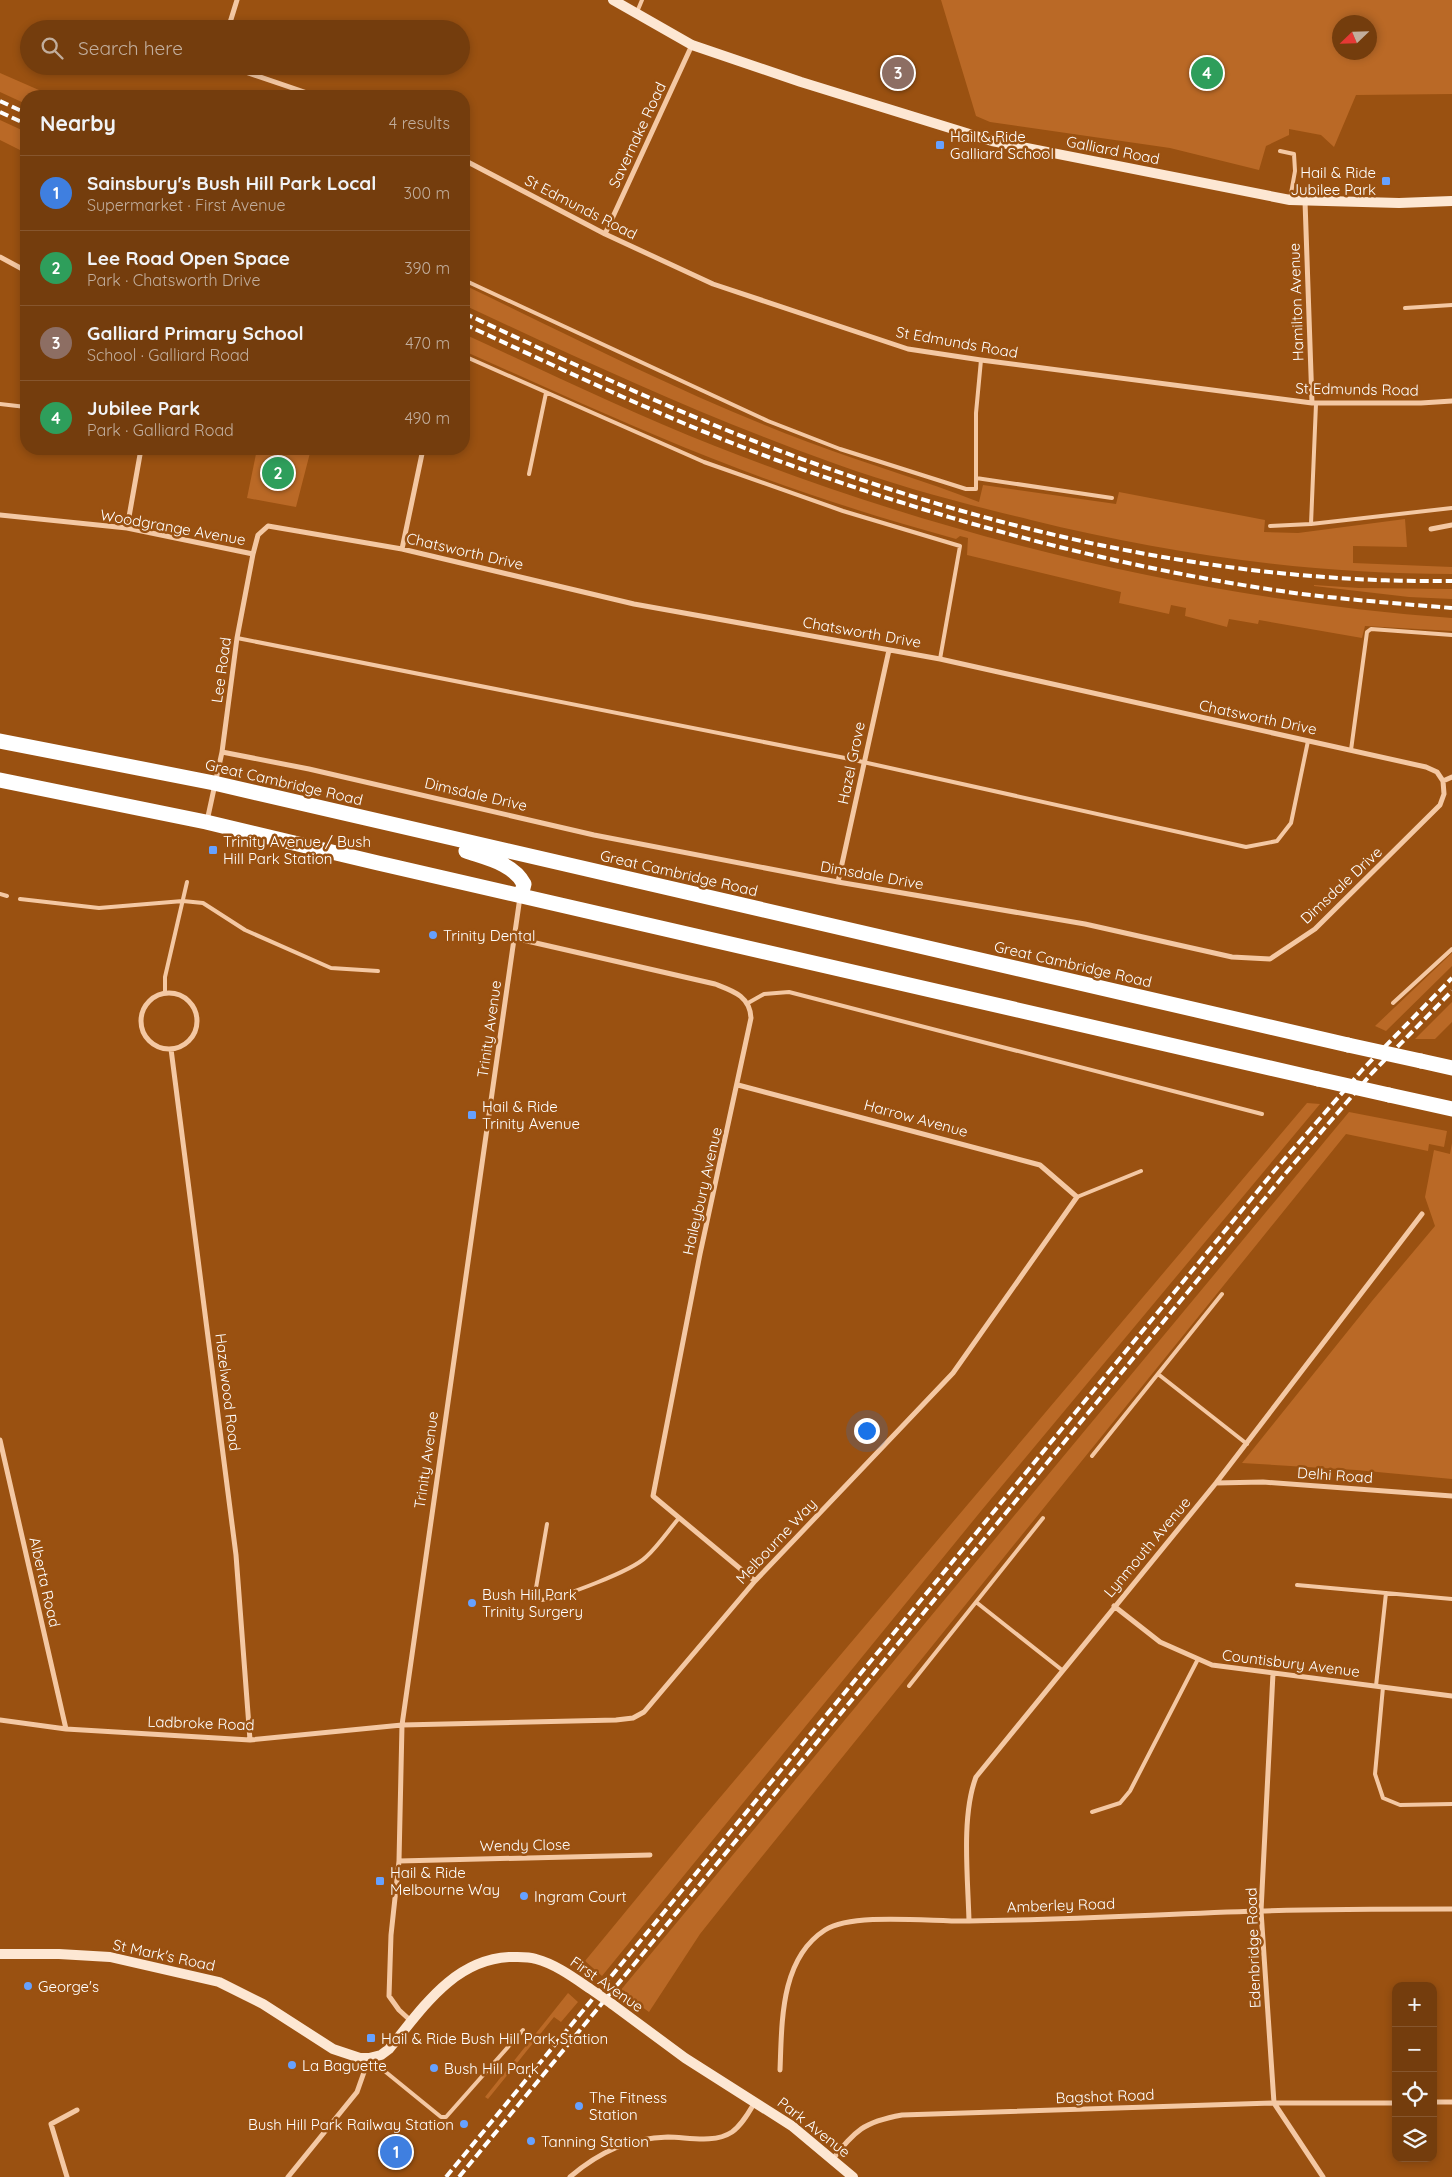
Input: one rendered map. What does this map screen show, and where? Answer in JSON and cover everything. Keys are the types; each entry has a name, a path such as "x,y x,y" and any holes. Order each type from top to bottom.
{"highway":[{"name":"Great Cambridge Road","path":"0,741 214,783 410,830 1452,1068"},
{"path":"0,780 206,822 1452,1109"},
{"path":"410,830 509,867 519,875 524,884 521,896"}],"street":[{"path":"231,20 237,0"},
{"name":"Galliard Road","path":"613,0 692,45 801,82 992,141 1290,200 1398,203 1452,201"},
{"name":"Savernake Road","path":"605,234 692,45"},
{"path":"254,75 298,90"},
{"name":"St Edmunds Road","path":"470,163 605,234 713,284 908,349 1314,403 1421,403 1452,400"},
{"name":"Hamilton Avenue","path":"1305,200 1314,403"},
{"path":"0,257 20,267"},
{"path":"127,528 139,455"},
{"path":"402,549 422,455"},
{"name":"Woodgrange Avenue","path":"0,515 127,528 253,554"},
{"path":"1431,529 1452,524"},
{"name":"Chatsworth Drive","path":"268,526 402,549 634,604 940,659 1426,767 1437,772 1443,781"},
{"name":"Lee Road","path":"206,822 222,752 237,638 253,554 258,535 268,526"},
{"name":"Hazel Grove","path":"838,882 889,650"},
{"name":"Dimsdale Drive","path":"222,752 338,775 594,835 838,882 1086,924 1232,957 1270,959 1315,929 1415,832 1440,805 1444,794 1443,781"},
{"path":"1443,781 1452,777"},
{"name":"Trinity Avenue","path":"412,2022 399,2010 389,1996 391,1935 399,1861 402,1725 521,896"},
{"path":"514,938 715,984 737,992 748,1003"},
{"path":"165,993 174,993 189,1002 197,1018 196,1027 188,1042 171,1049 153,1044 146,1037 141,1019 148,1002 165,993"},
{"name":"Haileybury Avenue","path":"748,1003 751,1018 700,1254 653,1496 755,1581"},
{"name":"Hazelwood Road","path":"171,1049 236,1555 250,1740"},
{"name":"Harrow Avenue","path":"738,1084 1040,1165 1077,1197"},
{"name":"Melbourne Way","path":"402,1725 616,1720 633,1718 644,1712 755,1581 953,1373 1077,1197"},
{"name":"Lynmouth Avenue","path":"969,1921 968,1843 970,1791 976,1777 1247,1444 1422,1214"},
{"name":"Alberta Road","path":"0,1440 66,1729"},
{"name":"Delhi Road","path":"1216,1483 1263,1482 1452,1496"},
{"name":"Countisbury Avenue","path":"1114,1606 1160,1642 1212,1665 1452,1696"},
{"name":"Edenbridge Road","path":"1273,1673 1262,1911 1274,2103 1323,2177"},
{"name":"Ladbroke Road","path":"0,1720 66,1729 250,1740 402,1725"},
{"name":"Wendy Close","path":"399,1861 650,1855"},
{"name":"Amberley Road","path":"780,2070 783,2007 793,1970 807,1944 826,1929 845,1922 874,1920 969,1921 1262,1911 1452,1909"},
{"name":"St Mark's Road","path":"0,1954 59,1954 110,1957 219,1982 263,2004 333,2049 360,2058 369,2058"},
{"name":"First Avenue","path":"369,2058 381,2055 389,2049 450,1978 483,1961 501,1957 534,1958 552,1965 590,1988 678,2053 755,2102"},
{"path":"288,2177 357,2092 369,2058"},
{"path":"570,2177 587,2163 612,2148 633,2141 666,2137 720,2137 732,2132 742,2122 755,2102"},
{"name":"Park Avenue","path":"755,2102 792,2126 854,2177"},
{"path":"1437,2102 1452,2102"},
{"name":"Bagshot Road","path":"832,2160 852,2134 868,2124 902,2115 1274,2103 1392,2103"},
{"path":"67,2177 51,2124 77,2110"}],"lane":[{"path":"636,14 642,0"},
{"path":"1280,151 1294,154 1295,171 1290,200"},
{"path":"470,283 777,425 840,449 966,489 976,489 976,413 981,360"},
{"path":"1405,308 1452,305"},
{"path":"470,359 704,462 842,511 960,546 940,659"},
{"path":"529,474 546,393"},
{"path":"1311,524 1314,403"},
{"path":"0,404 20,406"},
{"path":"976,478 1112,498"},
{"path":"1270,526 1311,524 1452,508"},
{"path":"1351,750 1367,632 1371,629 1452,635"},
{"path":"237,638 864,763 1246,847 1277,841 1291,823 1308,741"},
{"path":"165,993 165,977 187,882"},
{"path":"0,894 6,896"},
{"path":"20,899 98,908 183,901 202,902 245,930 331,968 378,970"},
{"path":"1392,1003 1452,949"},
{"path":"748,1003 764,994 789,992 1262,1114"},
{"path":"1077,1197 1141,1171"},
{"path":"1092,1456 1222,1294"},
{"path":"1158,1374 1247,1444"},
{"path":"547,1524 536,1588 542,1600 551,1599 646,1558 679,1518"},
{"path":"909,1686 1043,1518"},
{"path":"1297,1585 1452,1599"},
{"path":"1376,1686 1386,1593"},
{"path":"976,1602 1062,1670"},
{"path":"1092,1812 1120,1803 1130,1792 1198,1659"},
{"path":"1383,1687 1375,1774 1383,1798 1400,1805 1452,1804"},
{"path":"369,2058 441,2117 446,2117 523,2030"}],"shaded area":[{"path":"941,0 1452,0 1452,94 1356,95 1334,147 1321,135 1289,129 1289,135 1266,146 1259,170 1170,148 990,122 976,116"},
{"path":"0,73 39,90 20,90 20,101 0,92"},
{"path":"0,120 20,129 20,150 0,140"},
{"path":"470,288 634,367 764,425 979,502 983,485 1116,504 1119,492 1265,520 1264,532 1298,533 1405,519 1407,547 1353,546 1353,563 1452,567 1452,574 1345,570 1240,560 1135,543 982,508 908,488 789,447 695,409 470,308"},
{"path":"470,337 620,406 715,446 804,479 894,509 985,536 1077,560 1170,580 1263,596 1357,609 1452,618 1452,631 1365,626 1362,638 1259,620 1258,624 1229,619 1227,627 1185,616 1186,608 1171,605 1169,614 1119,603 1121,592 967,555 968,538 960,536 956,539 832,502 741,470 618,419 470,354"},
{"path":"256,455 309,455 296,507 247,498"},
{"path":"1314,585 1359,588 1452,589 1452,599 1409,597"},
{"path":"1452,953 1452,966 1386,1031 1375,1026"},
{"path":"1452,1002 1452,1022 1435,1039 1415,1039"},
{"path":"1307,1103 1320,1104 981,1511 602,1976 585,1961 701,1820"},
{"path":"1349,1112 1447,1131 1444,1147 1429,1144 1428,1151 1346,1134 700,1934 649,2012 620,1991"},
{"path":"1452,1143 1452,1479 1356,1470 1242,1463 1435,1226 1425,1197 1434,1150 1450,1154"},
{"path":"568,1993 578,2002 561,2022 554,2017 488,2099 485,2097"}],"railway":[{"path":"0,101 20,110"},
{"path":"0,112 20,121"},
{"path":"470,316 641,394 749,439 833,470 919,498 1006,523 1094,544 1183,560 1272,572 1362,579 1452,581"},
{"path":"470,327 627,399 710,434 793,466 918,508 1044,543 1172,572 1302,594 1452,608"},
{"path":"446,2177 1275,1170 1363,1069 1452,978"},
{"path":"459,2177 1285,1174 1372,1073 1452,991"}],"place":[{"name":"Galliard Primary School","path":"898,73"},
{"name":"Jubilee Park","path":"1207,73"},
{"name":"Hail & Ride Galliard School","path":"940,145"},
{"name":"Hail & Ride Jubilee Park","path":"1386,181"},
{"name":"Lee Road Open Space","path":"278,473"},
{"name":"Trinity Avenue / Bush Hill Park Station","path":"213,850"},
{"name":"Trinity Dental","path":"433,935"},
{"name":"Hail & Ride Trinity Avenue","path":"472,1115"},
{"name":"Bush Hill Park Trinity Surgery","path":"472,1603"},
{"name":"Hail & Ride Melbourne Way","path":"380,1881"},
{"name":"Ingram Court","path":"524,1896"},
{"name":"George's","path":"28,1986"},
{"name":"Hail & Ride Bush Hill Park Station","path":"371,2038"},
{"name":"La Baguette","path":"292,2065"},
{"name":"Bush Hill Park","path":"434,2068"},
{"name":"The Fitness Station","path":"579,2106"},
{"name":"Bush Hill Park Railway Station","path":"464,2124"},
{"name":"Tanning Station","path":"531,2141"},
{"name":"Sainsbury's Bush Hill Park Local","path":"396,2152"}]}
